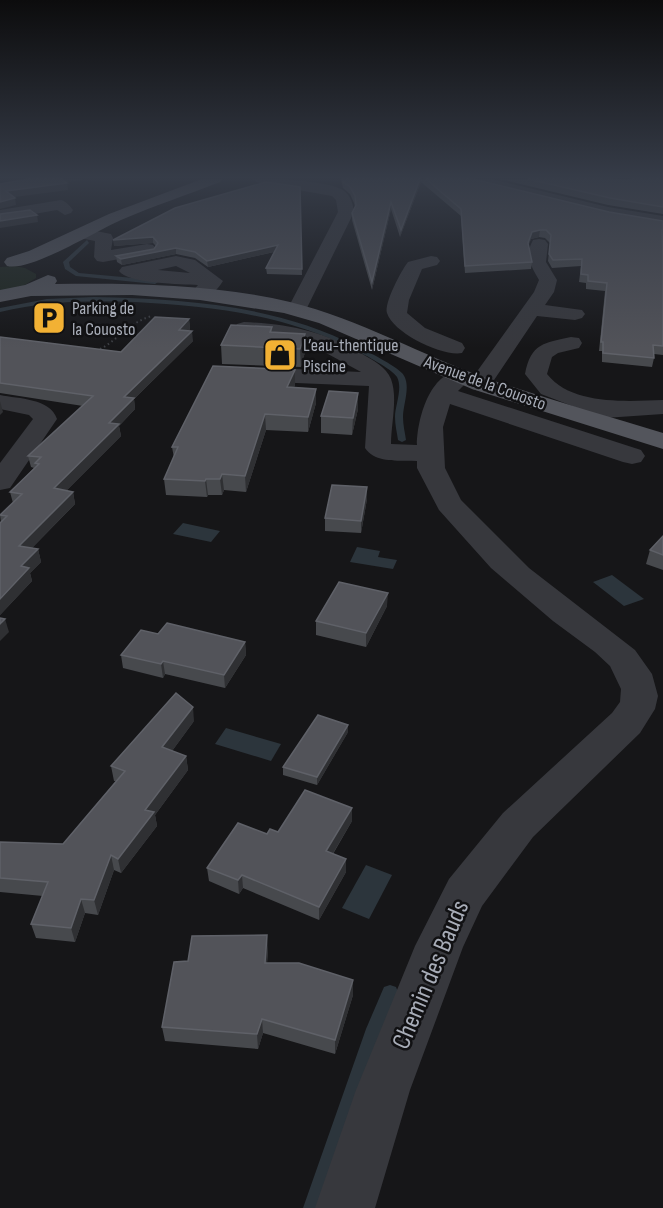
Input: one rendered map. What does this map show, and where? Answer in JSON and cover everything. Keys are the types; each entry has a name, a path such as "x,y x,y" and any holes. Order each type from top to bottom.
{"main road":[{"path":"7,262 35,255 76,235"},
{"path":"0,296 41,286 52,257 78,235"},
{"name":"Avenue de la Couosto","path":"7,262 132,289"},
{"name":"Avenue de la Couosto","path":"31,290 207,287 297,310 326,320 461,385 574,414 663,441"}],"street":[{"path":"92,235 105,238 102,245 103,257 147,249"},
{"path":"297,310 334,235"},
{"name":"Chemin des Bauds","path":"345,1208 383,1090 439,946 465,893 519,825 626,723 652,694 620,654 568,616 503,562 449,504 431,468 430,427 461,385 533,310 544,292 548,280 537,264 538,244"},
{"path":"431,261 414,266 397,306 397,314 402,321 418,333 448,338 471,358 479,373 461,385"},
{"path":"533,310 575,314"},
{"path":"244,328 289,330 319,338 370,368 379,380 380,450 430,453"},
{"path":"571,343 545,349 542,352 536,374 539,380 547,388 567,397 611,409"},
{"path":"230,373 379,380"},
{"path":"461,385 632,456"},
{"path":"0,402 36,409 43,413 45,419 0,482"},
{"path":"574,414 611,409 663,407"}],"path":[{"path":"94,351 103,349 129,324 154,316"}],"shaded area":[{"path":"15,266 36,274 36,278 23,286 0,291 0,267"},
{"path":"183,523 220,531 211,542 173,534"},
{"path":"357,547 380,551 378,557 397,560 393,569 350,562"},
{"path":"612,575 644,599 624,606 593,582"},
{"path":"226,728 281,744 271,761 215,744"},
{"path":"366,865 392,875 369,919 342,908"}],"building":[{"path":"122,235 301,235 302,269 266,268 278,245 207,261 195,252 176,248 121,259 116,256 154,249 158,243 153,237 113,240"},
{"path":"358,235 383,235 372,282"},
{"path":"463,235 531,235 528,243 532,262 465,266"},
{"path":"551,235 662,235 663,346 653,345 654,358 603,353 603,342 601,342 607,283 588,281 588,275 581,274 582,259 553,260 549,254"},
{"path":"155,317 189,319 179,330 192,331 124,397 134,398 109,423 119,424 54,488 73,492 19,546 38,549 21,566 29,568 0,599 0,523 7,516 0,515 22,494 10,492 39,464 35,463 41,457 28,456 93,396 0,383 0,337 121,352"},
{"path":"231,325 272,327 270,332 305,334 300,349 221,345"},
{"path":"213,366 295,370 287,387 316,389 308,417 265,414 245,476 222,474 220,479 206,479 205,481 164,479 178,447 172,447"},
{"path":"329,391 358,393 353,418 321,416"},
{"path":"332,485 367,487 361,521 325,518"},
{"path":"663,536 663,555 650,550"},
{"path":"339,582 388,593 366,633 316,621"},
{"path":"167,623 245,642 224,675 163,661 161,664 121,655 141,630 158,634"},
{"path":"176,693 193,707 162,747 186,756 145,810 154,812 118,859 111,855 94,900 81,899 71,928 31,924 48,882 0,878 0,842 63,844 125,771 111,766"},
{"path":"318,715 348,725 317,777 283,767"},
{"path":"305,790 352,808 326,851 346,859 319,907 242,875 238,880 207,868 238,823 267,834 270,829 278,832"},
{"path":"267,935 265,963 299,963 353,980 335,1040 262,1019 257,1034 162,1027 174,962 188,961 192,936"}],"waterway":[{"path":"87,242 66,262 67,268 78,275 155,282"},
{"path":"0,310 31,303 63,300 163,302 234,309 302,325 367,354 399,374 403,384 399,416 402,440"},
{"path":"312,1208 374,1029 390,992"}],"place":[{"name":"Parking de la Couosto","path":"49,318"},
{"name":"L’eau-thentique Piscine","path":"280,355"}]}
